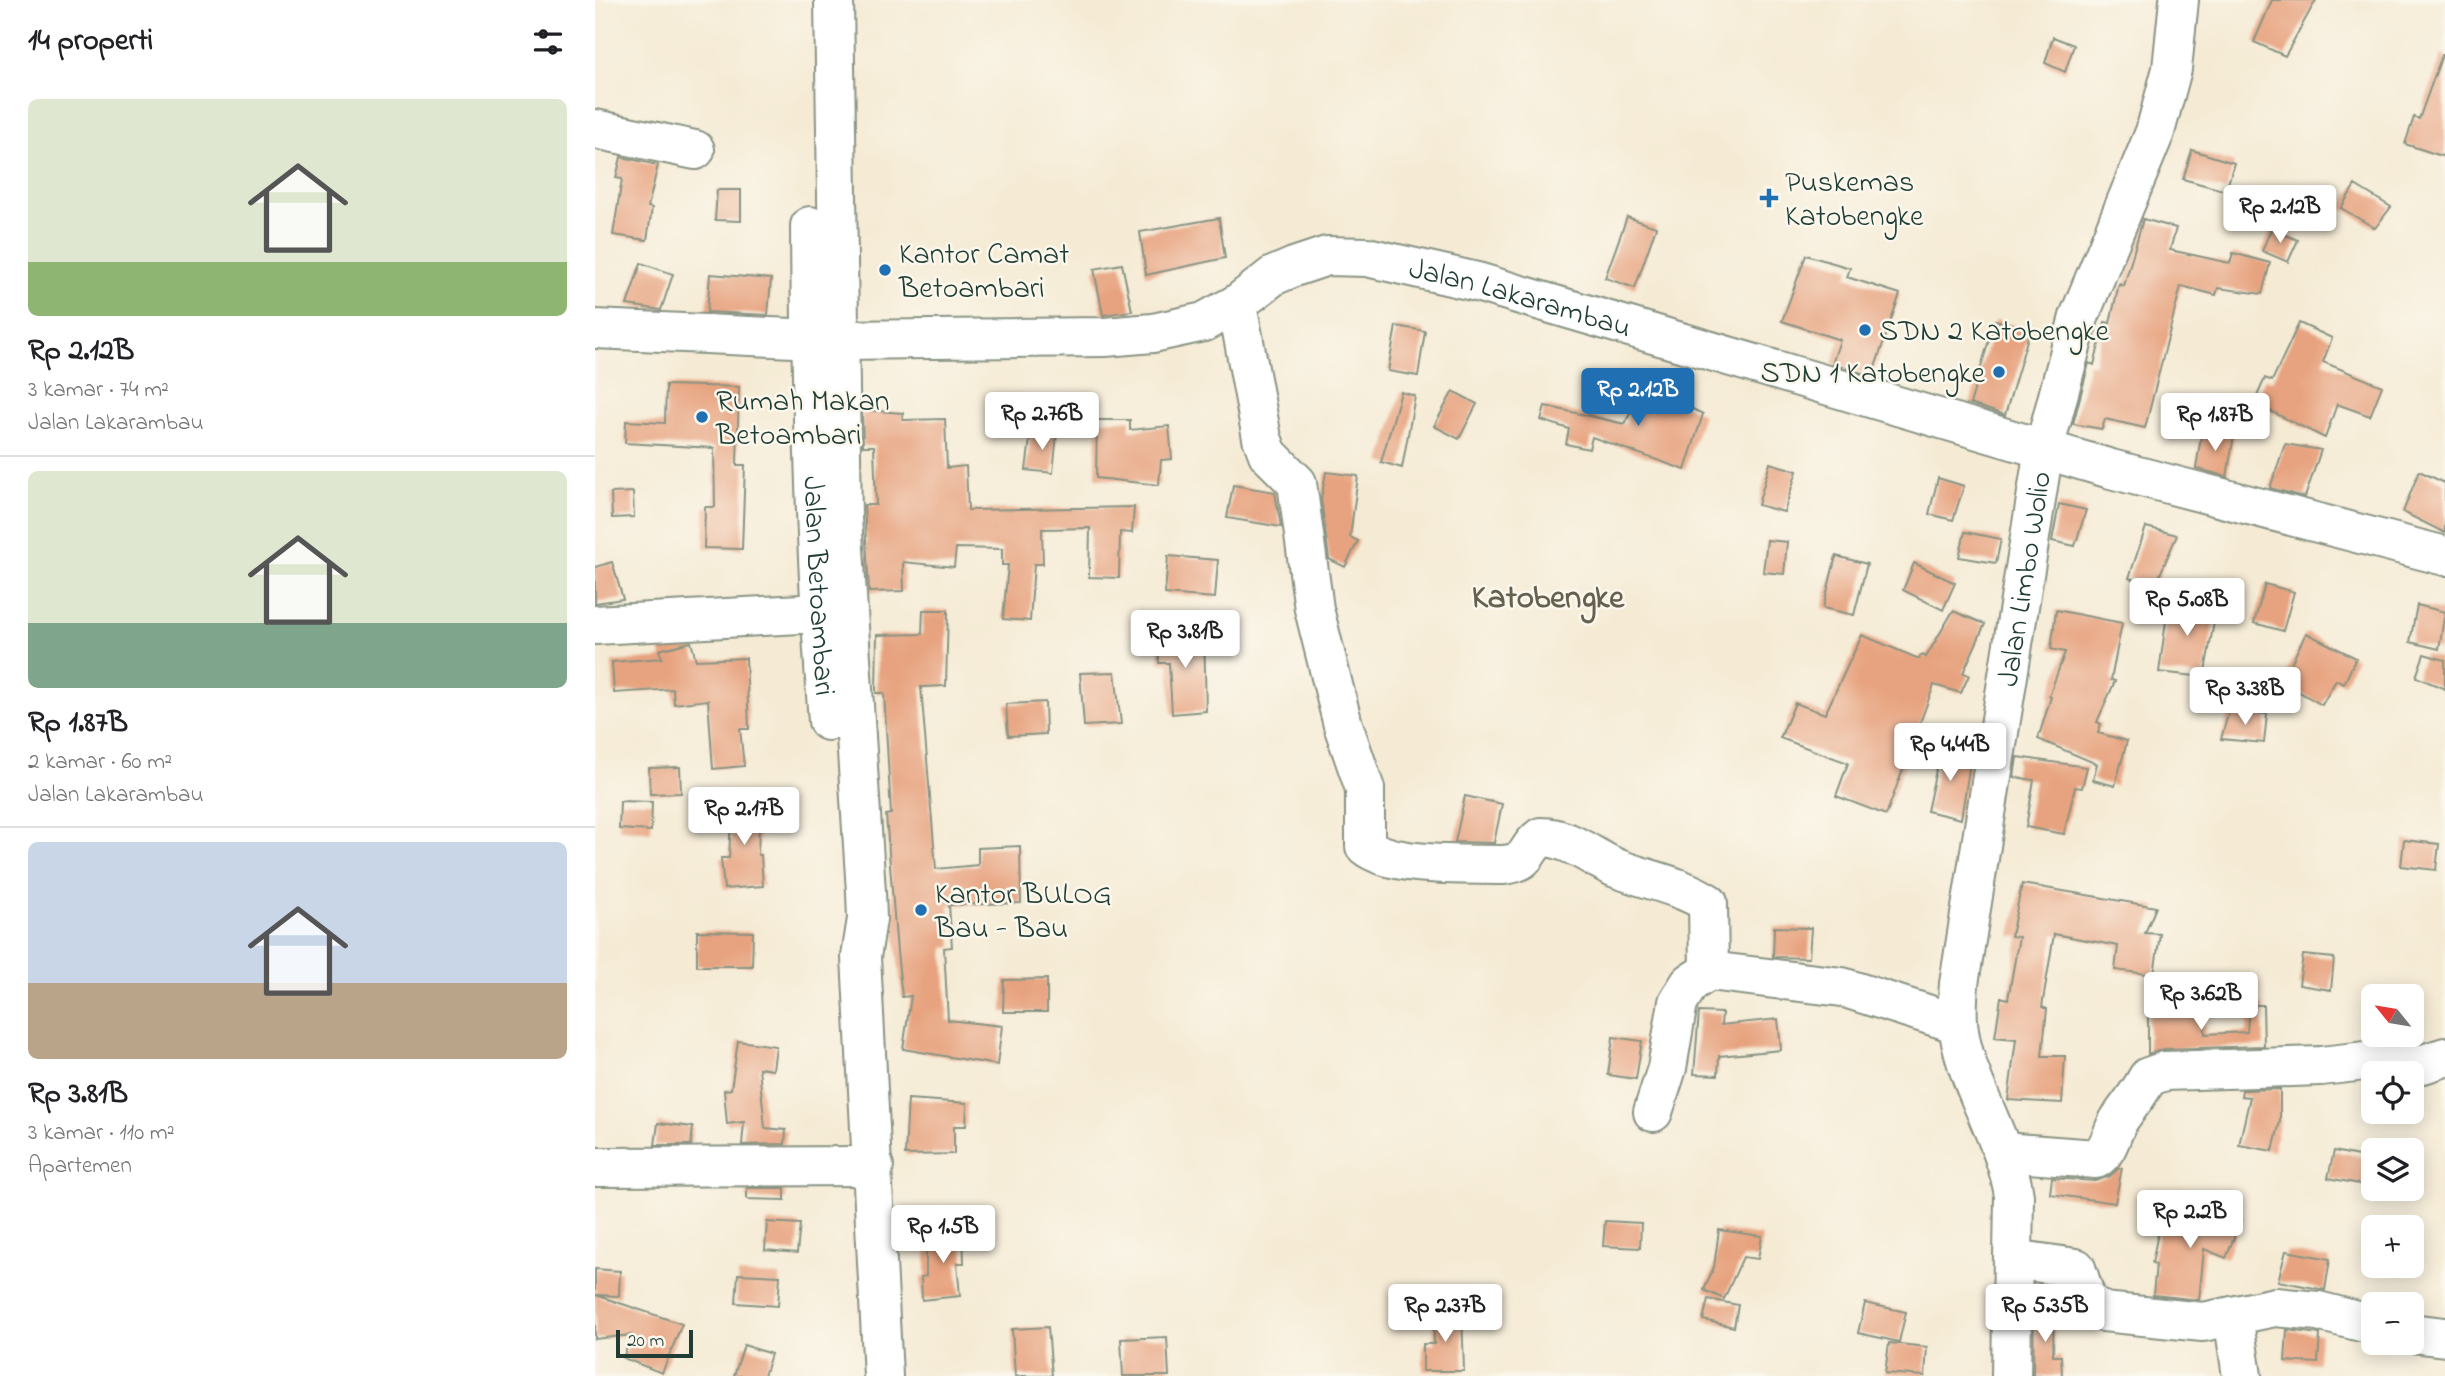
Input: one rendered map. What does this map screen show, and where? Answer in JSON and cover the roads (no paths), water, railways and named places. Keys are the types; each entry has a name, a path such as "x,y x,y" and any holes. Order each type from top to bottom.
{"street":[{"name":"Jalan Betoambari","path":"810,0 824,339 842,518 866,892 862,957 883,1376"},
{"name":"Jalan Betoambari","path":"834,0 824,339 820,613 846,916 862,957"},
{"name":"Jalan Limbo Wolio","path":"2011,1376 2014,1196 2009,1167 1958,1024 1959,984 2044,449 2079,317 2155,132 2172,69 2179,0"},
{"path":"595,129 695,150"},
{"name":"Jalan Lakarambau","path":"595,329 824,339 1105,337 1153,333 1204,322 1237,304 1273,276 1294,267 1327,256 1367,257 1477,282 2044,449 2327,527 2445,556"},
{"path":"1237,304 1262,438 1268,454 1297,483 1314,609 1343,725 1365,789 1365,846 1374,853 1392,858 1503,865 1516,864 1531,852 1541,836 1553,837 1615,867 1689,891 1709,903 1709,971"},
{"path":"595,625 820,613"},
{"path":"1653,1112 1667,1068 1678,1002 1690,984 1709,971 1842,987 1958,1024"},
{"path":"2003,1153 2097,1159 2107,1147 2119,1121 2139,1096 2148,1077 2165,1071 2321,1066 2374,1060 2423,1064 2445,1057"},
{"path":"595,1167 874,1166"},
{"path":"2013,1259 2075,1268 2087,1301 2103,1312 2203,1322 2275,1307 2318,1311 2361,1322"},
{"path":"2233,1316 2242,1376"},
{"path":"2424,1334 2445,1337"}],"place":[{"name":"Puskemas Katobengke","path":"1769,198"},
{"name":"Kantor Camat Betoambari","path":"885,270"},
{"name":"SDN 2 Katobengke","path":"1865,330"},
{"name":"SDN 1 Katobengke","path":"1999,372"},
{"name":"Rumah Makan Betoambari","path":"702,417"},
{"name":"Kantor BULOG Bau - Bau","path":"921,910"}],"district":[{"name":"Katobengke","path":"1548,595"}]}
